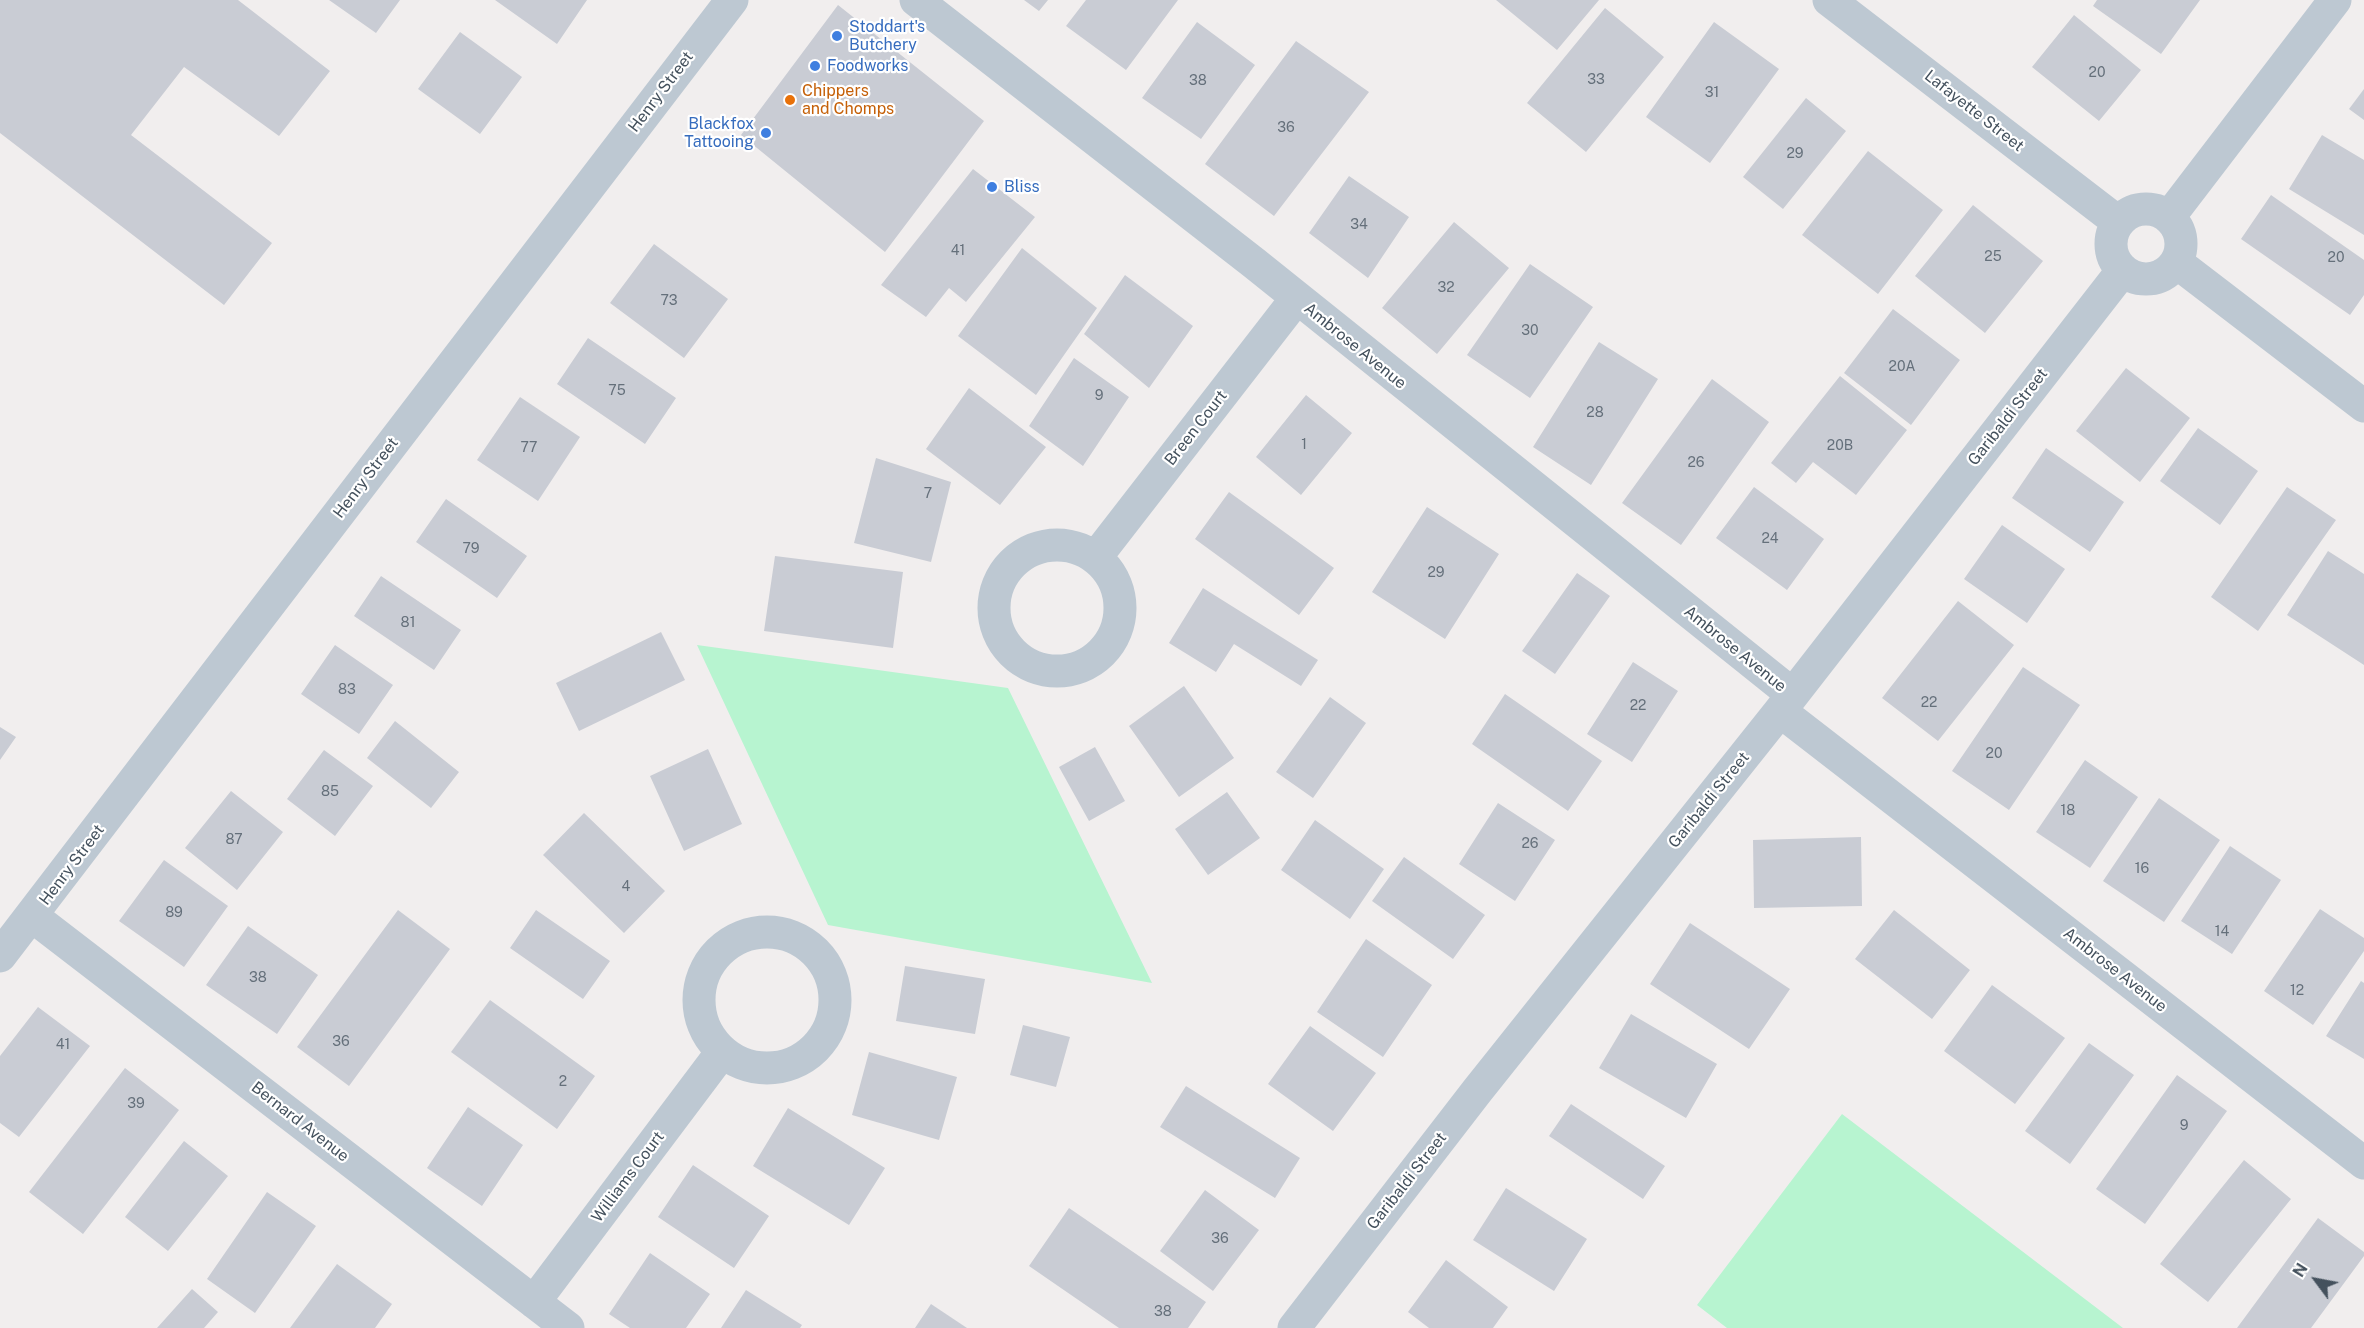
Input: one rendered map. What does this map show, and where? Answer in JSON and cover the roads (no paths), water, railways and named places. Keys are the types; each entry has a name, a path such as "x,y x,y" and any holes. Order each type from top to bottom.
{"street":[{"name":"Ambrose Avenue","path":"916,0 1254,263 1786,703 2364,1162"},
{"name":"Lafayette Street","path":"1829,0 2118,222"},
{"path":"2169,217 2335,0"},
{"name":"Henry Street","path":"0,956 727,2"},
{"path":"2146,208 2158,210 2169,217 2177,226 2181,239 2181,251 2176,262 2160,276 2148,279 2133,276 2123,270 2115,260 2112,250 2112,238 2118,222 2134,210 2146,208"},
{"path":"2176,262 2364,406"},
{"name":"Garibaldi Street","path":"1294,1328 1477,1091 1786,703 2123,270"},
{"name":"Breen Court","path":"1096,557 1296,299"},
{"name":"Bernard Avenue","path":"32,916 568,1328"},
{"path":"763,932 787,934 810,947 826,965 834,987 835,1011 827,1034 810,1054 789,1065 765,1068 742,1064 722,1052 707,1034 700,1011 700,987 706,969 720,950 740,937 763,932"},
{"name":"Williams Court","path":"534,1302 722,1052"}],"place":[{"name":"Stoddart's Butchery","path":"837,36"},
{"name":"Foodworks","path":"815,66"},
{"name":"Chippers and Chomps","path":"790,100"},
{"name":"Blackfox Tattooing","path":"766,133"},
{"name":"Bliss","path":"992,187"}]}
